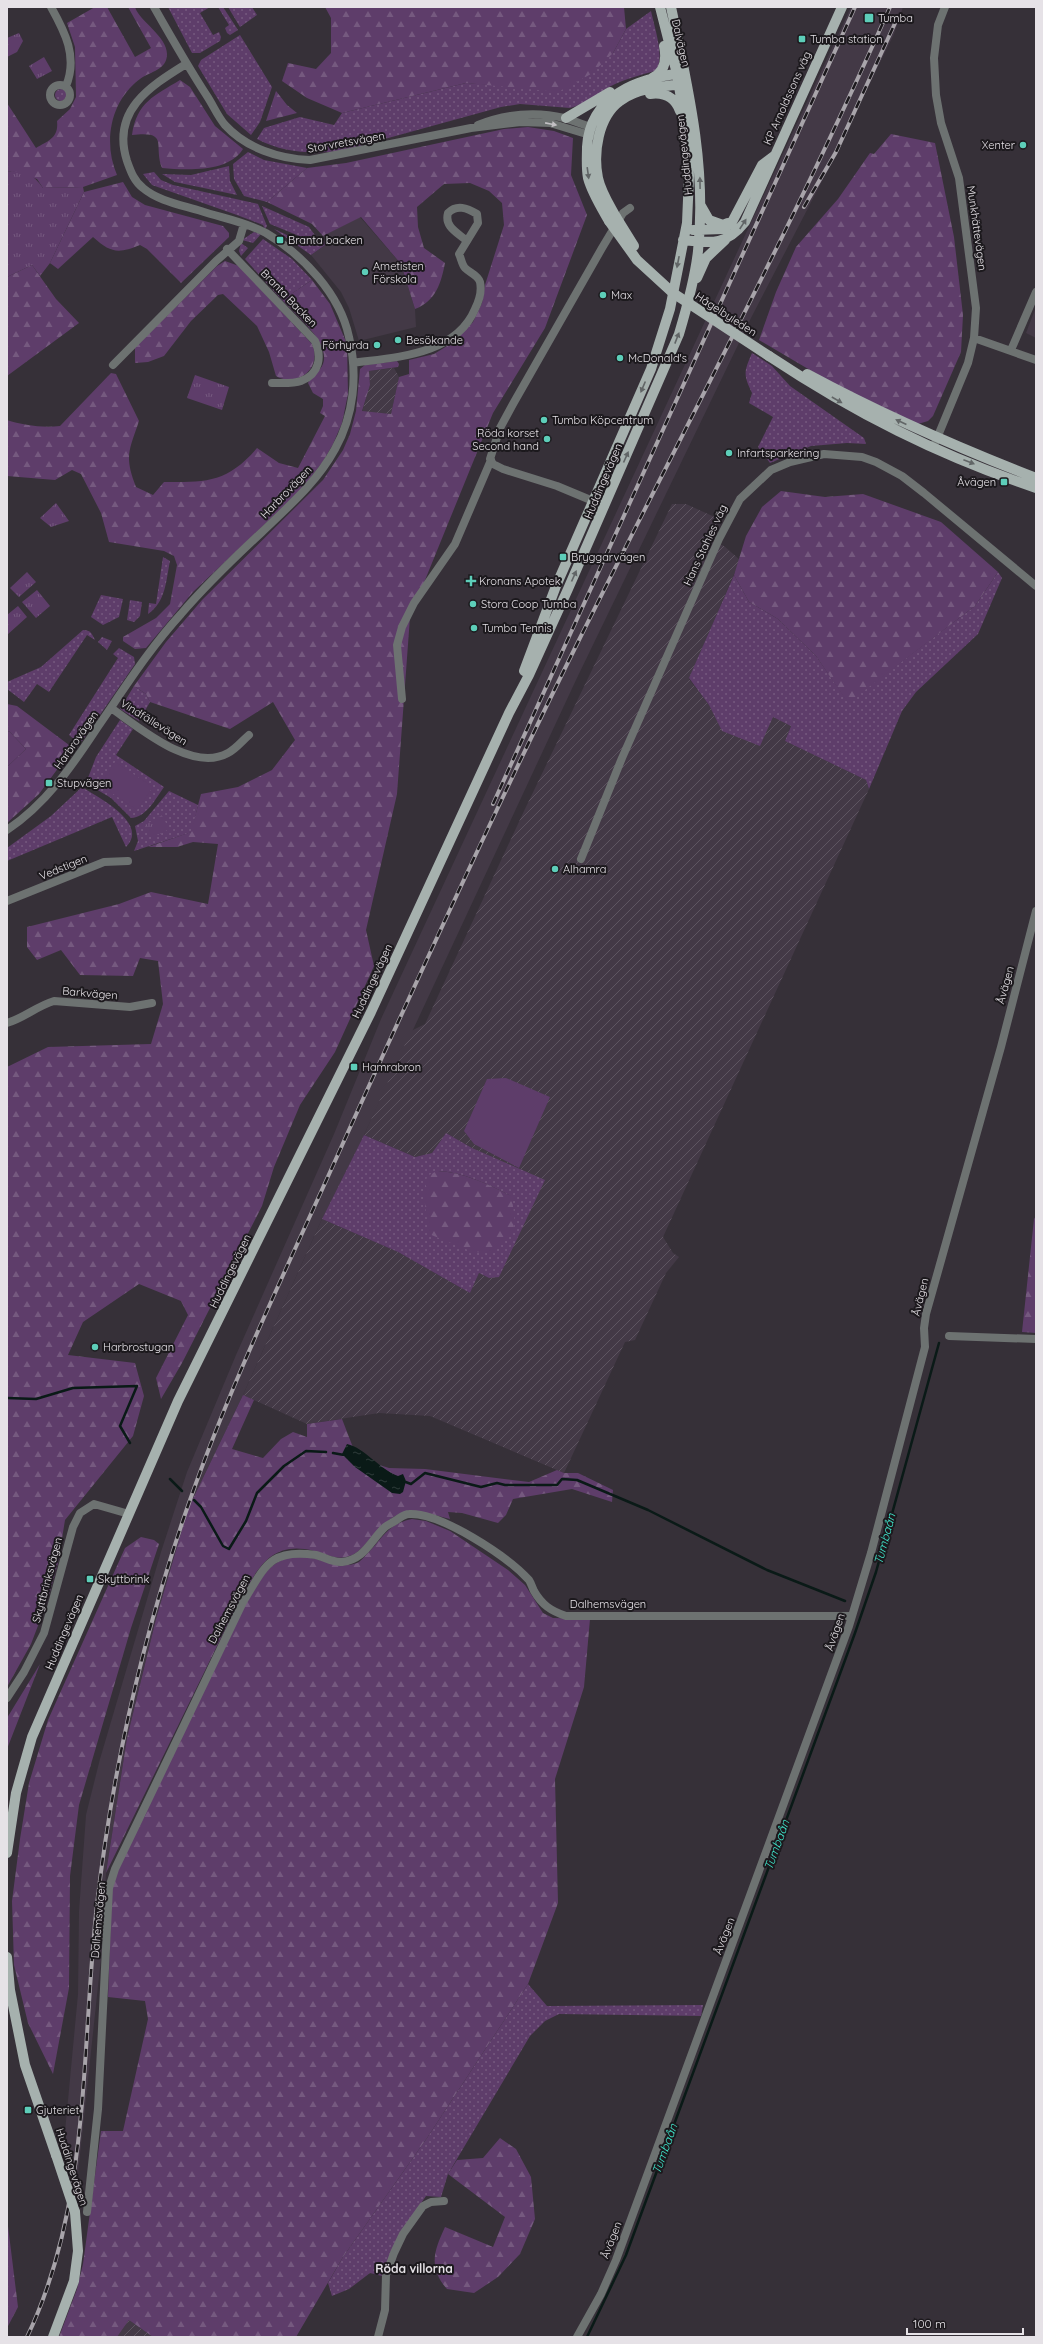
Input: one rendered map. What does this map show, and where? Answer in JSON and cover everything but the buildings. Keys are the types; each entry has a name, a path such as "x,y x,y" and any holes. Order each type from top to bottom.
{"main road":[{"path":"566,118 614,89 628,83 648,80 661,71 666,60 655,7"},
{"name":"Dalvägen","path":"660,7 681,73 683,84"},
{"path":"671,7 681,73"},
{"name":"KP Arnoldssons väg","path":"691,290 706,258 727,239 738,232 745,222 842,7"},
{"name":"Hågelbyleden","path":"681,73 648,80 616,93 598,111 590,131 588,177 596,199 643,257 676,288 770,354 934,444 1036,488"},
{"name":"Hågelbyleden","path":"613,219 598,178 597,165 601,132 611,110 620,101 638,93 683,84"},
{"name":"Huddingevägen","path":"509,713 556,586 651,369 670,309 685,230 689,176 683,84"},
{"name":"Huddingevägen","path":"7,1853 16,1794 32,1737 178,1401 371,1012 509,713 529,675 605,506 676,342 691,290 699,242 700,176 683,84"},
{"path":"601,132 611,114 628,102 639,97 662,94 673,99 678,104 686,136"},
{"name":"KP Arnoldssons väg","path":"732,222 762,165 774,156"},
{"path":"700,205 709,220 723,225 732,222"},
{"path":"685,230 723,229 732,222"},
{"path":"683,240 716,242 727,239"},
{"name":"Hågelbyleden","path":"934,444 1036,478"},
{"name":"Huddingevägen","path":"7,1957 16,2025 25,2065 75,2212 78,2251 74,2281 53,2337"}],"street":[{"path":"51,7 66,34 70,48 70,78 66,86"},
{"name":"Storvretsvägen","path":"154,7 186,64 225,124 250,143 285,158 310,160 471,128 535,122 550,123 601,132"},
{"name":"Munkhättevägen","path":"934,444 968,363 974,338 976,308 960,186 940,118 936,95 934,58 938,25 945,7"},
{"name":"Harbrovägen","path":"7,830 35,808 60,781 144,659 180,614 304,492 328,461 342,435 350,410 353,392 353,363 350,339 343,318 322,282 294,253 265,233 244,224 162,199 143,188 134,179 123,145 128,119 135,102 149,88 186,64"},
{"name":"Storvretsvägen","path":"471,128 490,120 521,115 552,115 566,118 590,131"},
{"path":"402,699 397,645 402,627 414,603 455,544 490,460 500,428 513,404 602,248 623,213 630,208"},
{"path":"113,365 227,249 239,241 244,224"},
{"path":"353,363 431,348 449,342 461,330 474,312 481,290 479,279 464,267 459,254 467,241"},
{"name":"Branta Backen","path":"227,249 315,341 318,348 319,363 308,376 301,381 272,383"},
{"path":"1011,350 1036,292"},
{"path":"974,338 1036,360"},
{"name":"Hans Stahles väg","path":"581,860 622,758 719,539 740,499 771,470 790,462 824,454 862,457 876,462 902,476 924,493 1036,586"},
{"path":"490,460 503,469 557,486 605,506"},
{"name":"Vindfällevägen","path":"111,708 164,743 187,756 197,758 222,756 230,752 249,735"},
{"name":"Vedstigen","path":"7,901 104,862 128,861"},
{"name":"Åvägen","path":"577,2337 601,2294 616,2260 852,1616 873,1546 925,1347 924,1328 926,1314 1001,1047 1036,911"},
{"name":"Barkvägen","path":"7,1023 54,1001 130,1007 152,1003"},
{"path":"948,1336 1036,1339"},
{"name":"Skyttbrinksvägen","path":"7,1698 24,1672 44,1633 73,1527 80,1513 94,1504 129,1514"},
{"name":"Dalhemsvägen","path":"86,2212 98,2109 109,1888 114,1869 243,1602 263,1570 279,1555 295,1553 317,1556 340,1563 357,1558 371,1545 385,1528 407,1514 423,1515 453,1527 495,1552 529,1580 544,1604 552,1612 566,1616 852,1616"},
{"path":"378,2337 385,2310 386,2275 403,2234 423,2206 431,2202 444,2201"}],"shaded area":[{"path":"851,7 903,7 894,34 820,185 752,316 576,680 364,1135 322,1219 243,1395 188,1509 156,1619 127,1738 106,1873 101,1958 76,2192 63,2153 78,1994 79,1911 86,1815 100,1759 161,1552 187,1472 236,1355 334,1134 381,1019"},
{"name":"Ametisten Förskola","path":"360,217 401,264 415,309 416,327 359,341 349,308 341,292 311,255 325,245 323,236"},
{"path":"1036,307 1036,338 1026,333"},
{"path":"394,368 399,377 391,414 362,412 370,385 369,371"},
{"path":"672,504 686,504 719,519 709,539 724,546 740,560 689,679 709,705 722,731 773,717 791,725 785,741 866,780 869,789 663,1237 673,1253 679,1257 666,1273 635,1340 625,1342 564,1473 430,1416 379,1413 307,1424 243,1395 322,1219 398,1252 470,1293 479,1273 489,1278 472,1148 446,1133 432,1153 415,1157 364,1135 411,1031 425,1024 524,811"},
{"path":"129,2320 153,2337 117,2337"}],"green space":[{"path":"95,7 107,7 135,57 151,48 128,7 135,7 142,18 163,41 166,47 166,59 164,64 158,70 144,76 130,88 116,111 110,136 110,150 117,175 83,187 43,188 37,179 12,171 7,172 7,103 36,148 52,138 56,131 57,121 70,109 76,97 75,47 67,23"},
{"path":"168,7 210,7 200,13 213,35 219,32 221,37 220,41 200,53 192,53"},
{"path":"218,7 223,7 238,30 230,35 227,33 225,28 229,25"},
{"path":"228,7 252,7 257,15 240,27"},
{"path":"325,7 624,7 626,29 613,53 591,74 558,92 466,83 342,113 307,98 282,81 288,63 316,69 331,53 331,18"},
{"path":"651,11 659,51 658,66 655,71 633,77 611,86 586,101 570,108 520,104 501,107 341,151 308,152 288,150 267,144 257,139 264,128 300,117 334,125 342,113 466,83 496,85 613,53 626,29"},
{"path":"19,33 23,41 17,52 7,57 7,38"},
{"path":"240,35 272,87 260,122 251,135 227,114 198,66 201,60"},
{"path":"44,57 52,71 37,79 29,66"},
{"path":"180,80 190,87 215,126 243,149 236,157 217,166 206,168 162,168 158,141 156,138 151,135 144,134 132,135 134,124 138,115 148,101"},
{"path":"59,89 63,89 67,95 63,101 59,101 55,97 55,93"},
{"path":"276,91 287,105 297,113 266,121"},
{"path":"528,127 554,131 573,138 571,175 587,215 545,328 493,413 410,617 397,794 366,930 374,966 335,1052 300,1105 274,1167 262,1206 182,1363 161,1399 156,1378 188,1315 181,1301 139,1284 83,1322 68,1355 135,1363 144,1396 133,1436 65,1520 58,1563 47,1602 31,1644 7,1687 7,1067 48,1047 151,1044 163,1004 158,961 140,958 133,976 80,975 61,950 37,960 27,947 27,927 119,904 151,892 208,904 218,844 193,842 177,847 148,847 191,832 201,794 238,787 272,770 295,740 273,702 230,729 150,702 146,694 134,686 166,642 202,600 323,480 343,450 350,434 356,411 360,369 365,365 397,361 399,364 398,367 369,371 370,385 362,411 391,414 399,377 409,374 409,360 434,354 452,343 473,322 482,303 485,285 504,225 502,203 489,191 470,183 444,184 417,207 418,227 424,248 445,263 442,278 433,296 422,306 415,309 401,264 361,217 323,236 312,224 267,202 307,168 346,163 504,129"},
{"path":"891,134 935,143 954,237 963,315 961,352 933,416 928,421 918,424 832,383 759,340 776,292 796,247 838,199 870,153 874,154"},
{"path":"248,152 264,160 307,168 267,202 244,196 234,179 233,164"},
{"path":"229,166 230,181 237,195 175,182 162,174 191,175"},
{"path":"12,171 30,175 43,188 83,187 84,192 50,263 40,276 32,265 7,277 7,172"},
{"path":"154,172 161,180 173,185 258,204 267,226 265,229 263,225 152,185 143,174"},
{"path":"123,182 132,197 145,205 223,226 229,233 229,237 181,283 147,249 140,245 120,251 110,249 93,237 58,269 50,263 84,192"},
{"path":"262,206 309,227 317,238 309,240 270,224"},
{"path":"274,229 292,238 305,242 318,243 324,241 325,245 311,255"},
{"path":"254,232 261,234 253,243 242,240"},
{"path":"263,239 292,259 312,280 282,300 245,259"},
{"path":"241,243 248,248 241,256 239,251"},
{"path":"225,261 239,266 312,344 314,361 306,374 292,380 276,376 269,352 257,326 223,294 218,295 191,321 164,356 148,362 135,363 135,347 217,266"},
{"path":"32,265 56,299 79,323 7,376 7,277"},
{"path":"312,280 330,304 347,344 348,394 342,423 333,444 324,460 302,489 193,592 146,648 135,649 123,641 123,637 156,618 170,604 177,565 174,556 164,551 109,542 101,513 81,474 72,470 55,480 7,476 7,420 32,426 60,426 111,373 116,374 139,421 129,454 130,468 136,487 153,495 164,482 192,482 215,478 236,468 257,448 279,463 298,468 325,416 320,413 323,406 323,399 313,393 308,383 322,367 324,356 322,347 317,338 303,321 282,300"},
{"path":"752,353 772,366 790,386 864,438 866,444 847,443 811,446 770,463 758,447 773,417 749,403 752,393 746,377 746,369"},
{"path":"195,375 229,387 222,410 187,398"},
{"path":"781,491 825,497 863,494 941,522 998,572 975,606 848,703 816,656 778,619 749,602 734,575 746,536 762,507"},
{"path":"56,503 69,521 51,527 40,518"},
{"path":"163,557 170,561 166,583 162,597 154,609 148,614 149,603 156,604"},
{"path":"27,572 36,582 19,597 10,588"},
{"path":"998,572 1002,578 978,634 916,692 902,711 869,789 866,780 785,741 791,726 773,717 760,746 722,731 709,705 689,678 734,575 749,602 778,619 816,656 848,702 975,606"},
{"path":"37,590 50,606 36,618 22,602"},
{"path":"101,595 123,599 119,617 103,625 91,617"},
{"path":"130,600 142,602 140,616 134,622 127,620"},
{"path":"18,606 27,617 7,635 7,615"},
{"path":"83,630 90,632 95,640 87,635 49,692 37,684 24,702 7,689 7,682 41,667"},
{"path":"102,637 112,641 107,650 98,642"},
{"path":"119,648 134,657 135,664 82,741 75,740 69,735 118,658 113,654"},
{"path":"134,686 146,694 150,702 139,721 120,709"},
{"path":"7,704 17,706 73,748 39,794 7,823 7,767 26,749 9,731 7,733"},
{"path":"120,720 133,729 116,755 164,787 146,811 141,815 131,818 111,798 86,783 96,757"},
{"path":"9,731 26,749 7,767 7,733"},
{"path":"115,762 153,787 137,810 100,785"},
{"path":"82,787 109,804 127,820 131,829 132,838 126,847 112,817 7,861 7,848 51,816"},
{"path":"169,791 198,805 192,832 134,851 138,841 135,826 144,821"},
{"path":"162,815 169,829 153,838 145,825"},
{"path":"506,1078 550,1097 519,1168 474,1144 464,1131 487,1079"},
{"path":"446,1133 472,1148 545,1180 499,1277 489,1278 479,1273 470,1293 398,1252 322,1219 364,1135 415,1157 432,1153","holes":["437,1171 475,1179 511,1196"]},
{"path":"437,1171 466,1176 511,1196 514,1215 513,1228 494,1253 473,1252 429,1234 424,1197 427,1176"},
{"path":"1036,1216 1036,1333 1022,1332 1034,1219"},
{"path":"243,1395 254,1400 232,1449 263,1458 281,1439 293,1432 307,1437 307,1424 342,1419 354,1450 373,1463 389,1468 425,1469 529,1482 557,1470 564,1473 578,1473 613,1490 612,1502 572,1489 513,1499 506,1515 498,1523 462,1513 448,1512 450,1519 423,1513 404,1513 387,1522 361,1549 350,1556 338,1558 314,1551 299,1549 286,1550 267,1560 259,1568 239,1601 106,1873 127,1738 156,1619 188,1509"},
{"path":"412,1519 426,1521 450,1531 508,1570 525,1585 543,1613 553,1618 590,1619 584,1687 555,1779 558,1903 528,1984 427,2138 343,2257 296,2337 153,2337 129,2320 117,2337 59,2337 77,2289 83,2264 101,2131 123,2131 148,2019 145,2001 108,1997 112,1889 117,1870 245,1605 267,1571 284,1559 294,1557 308,1558 340,1565 357,1563 362,1560 391,1528 404,1521"},
{"path":"141,1537 154,1540 159,1544 131,1628 79,1805 70,1876 69,1988 53,2074 28,2023 14,1965 12,1901 29,1783 48,1720 125,1548"},
{"path":"40,1664 7,1749 7,1718"},
{"path":"528,1984 547,2006 703,2005 701,2016 559,2014 545,2021 530,2036 448,2174 441,2197 426,2196 402,2231 382,2276 370,2273 349,2289 332,2296 328,2283 343,2257 427,2138"},
{"path":"500,2138 516,2149 531,2177 535,2219 520,2254 498,2277 474,2293 447,2289 441,2281 435,2266 436,2251 445,2227 493,2247 505,2217 448,2174 457,2160 483,2158"},
{"path":"7,2218 18,2307 7,2328"}],"water":[{"path":"347,1444 354,1446 391,1473 398,1476 403,1474 406,1481 403,1492 400,1494 392,1493 355,1467 342,1454"}],"waterway":[{"name":"Tumbaån","path":"587,2337 626,2255 855,1633 876,1572 939,1343"},
{"path":"7,1398 36,1399 73,1388 137,1386 120,1426 130,1443"},
{"path":"194,1500 201,1507 223,1546 229,1549 246,1521 257,1493 284,1466 306,1451 326,1452"},
{"path":"333,1453 344,1455"},
{"path":"403,1481 411,1484 425,1473 481,1487 497,1483 505,1485 557,1485 562,1479 577,1480 648,1510 767,1570 845,1601"},
{"path":"170,1479 182,1491"}],"railway":[{"path":"493,804 855,7"},
{"path":"27,2337 48,2286 63,2233 73,2180 85,2069 97,1904 121,1750 132,1699 158,1599 173,1549 207,1454 263,1319 401,1015 548,702 778,246 854,87 890,7"},
{"path":"804,207 836,152 896,21"}],"place":[{"name":"Tumba","path":"869,18"},
{"name":"Tumba station","path":"802,39"},
{"name":"Xenter","path":"1023,145"},
{"name":"Branta backen","path":"280,240"},
{"name":"Ametisten Förskola","path":"365,272"},
{"name":"Max","path":"603,295"},
{"name":"Besökande","path":"398,340"},
{"name":"Förhyrda","path":"377,345"},
{"name":"McDonald's","path":"620,358"},
{"name":"Tumba Köpcentrum","path":"544,420"},
{"name":"Röda korset Second hand","path":"547,439"},
{"name":"Infartsparkering","path":"729,453"},
{"name":"Åvägen","path":"1004,482"},
{"name":"Bryggarvägen","path":"563,557"},
{"name":"Kronans Apotek","path":"471,581"},
{"name":"Stora Coop Tumba","path":"473,604"},
{"name":"Tumba Tennis","path":"474,628"},
{"name":"Stupvägen","path":"49,783"},
{"name":"Alhamra","path":"555,869"},
{"name":"Hamrabron","path":"354,1067"},
{"name":"Harbrostugan","path":"95,1347"},
{"name":"Skyttbrink","path":"90,1579"},
{"name":"Gjuteriet","path":"28,2110"}],"district":[{"name":"Röda villorna","path":"414,2269"}]}
